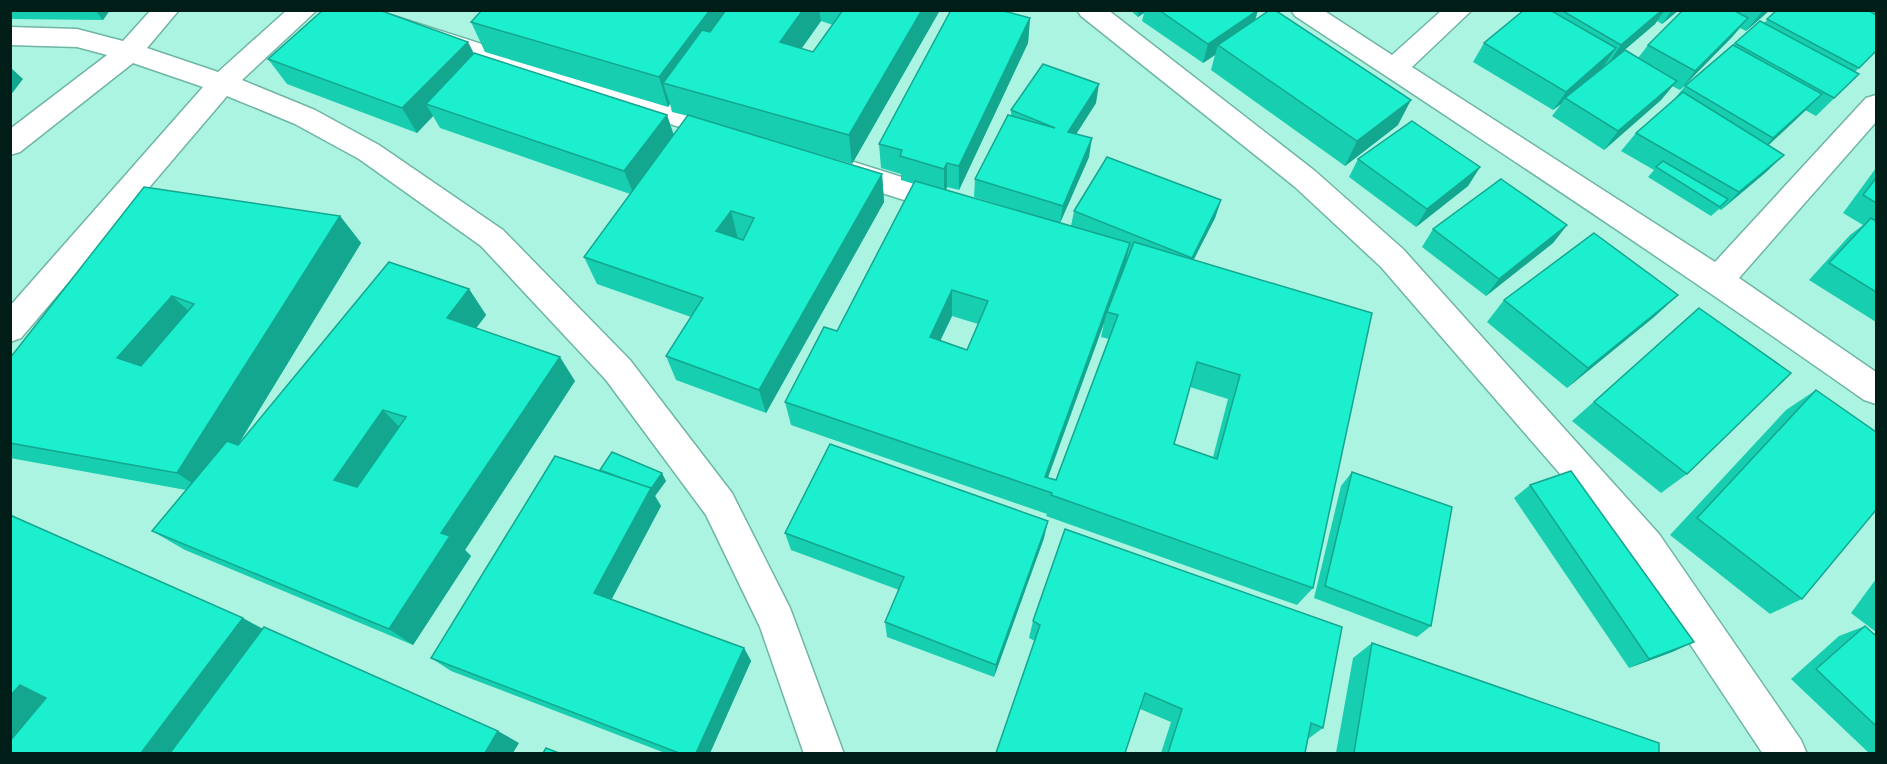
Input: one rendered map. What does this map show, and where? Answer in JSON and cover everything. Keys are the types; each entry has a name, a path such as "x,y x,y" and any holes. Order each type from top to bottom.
{"street":[{"path":"10,145 129,52 166,10"},
{"path":"10,329 222,83 304,10"},
{"path":"345,10 755,141"},
{"path":"1090,10 1305,179 1392,258 1646,546 1787,753"},
{"path":"1304,10 1718,280 1876,390"},
{"path":"1393,69 1459,10"},
{"path":"10,36 77,38 129,52 222,83 306,117 369,152 492,238 618,370 719,504 777,621 824,753"},
{"path":"1718,280 1876,105"},
{"path":"812,159 972,210"}],"building":[{"path":"323,10 379,10 468,42 402,108 268,59"},
{"path":"482,10 710,10 659,77 471,22"},
{"path":"726,10 803,10 780,42 813,52 843,10 922,10 849,135 663,83 702,30 710,32"},
{"path":"951,10 1000,10 1030,18 959,166 947,163 944,169 900,156 902,150 879,144"},
{"path":"1159,10 1258,10 1208,44"},
{"path":"1270,10 1275,10 1411,100 1357,141 1218,45"},
{"path":"1524,10 1550,10 1616,48 1566,92 1484,43"},
{"path":"1561,10 1662,10 1621,45"},
{"path":"1683,10 1733,10 1748,18 1695,71 1648,45"},
{"path":"1777,10 1868,10 1876,15 1876,51 1859,68 1767,19"},
{"path":"1760,21 1859,74 1834,98 1735,43"},
{"path":"1733,45 1822,94 1773,138 1685,86"},
{"path":"1625,50 1677,81 1618,131 1565,98"},
{"path":"474,53 667,115 624,171 426,104"},
{"path":"1043,64 1099,84 1068,132 1092,138 1063,206 975,179 1008,115 1055,128 1011,110"},
{"path":"1683,92 1784,155 1739,192 1636,133"},
{"path":"688,115 882,174 759,390 666,356 703,298 584,257","holes":["731,211 754,218 743,240 716,231"]},
{"path":"1412,121 1480,167 1427,209 1358,159"},
{"path":"1107,157 1221,200 1192,258 1074,211"},
{"path":"1663,161 1728,199 1720,207 1656,167"},
{"path":"1876,178 1876,203 1863,195"},
{"path":"1501,179 1567,225 1499,279 1433,229"},
{"path":"915,181 1130,243 1045,477 1056,480 1118,315 1107,312 1134,242 1372,313 1313,588 1051,495 1052,493 785,402 824,327 837,331","holes":["952,290 988,301 967,350 930,337","1197,362 1240,375 1217,459 1174,444"]},
{"path":"144,187 340,216 177,473 10,443 10,358","holes":["172,296 194,304 141,366 117,358"]},
{"path":"1871,218 1876,221 1876,292 1829,263"},
{"path":"1594,233 1678,295 1588,368 1504,300"},
{"path":"389,262 469,289 447,318 560,357 441,533 450,536 389,629 152,531 227,441 238,445","holes":["383,410 406,417 357,487 334,480"]},
{"path":"1699,308 1791,373 1687,474 1594,402"},
{"path":"1816,390 1876,432 1876,510 1802,599 1697,518"},
{"path":"830,444 1048,521 996,665 885,622 904,577 785,533"},
{"path":"612,452 662,473 651,489 600,470"},
{"path":"555,456 651,488 594,593 744,648 696,753 679,753 431,658"},
{"path":"1571,471 1694,642 1649,659 1530,485"},
{"path":"1352,472 1452,507 1431,626 1325,586"},
{"path":"10,515 243,618 141,753 10,753 10,741 46,698 20,685 10,696"},
{"path":"1065,529 1342,627 1323,728 1311,723 1305,753 1168,753 1182,709 1145,693 1125,753 996,753 1040,625 1033,621"},
{"path":"1865,626 1876,636 1876,726 1816,669"},
{"path":"264,627 498,731 485,753 170,753"},
{"path":"1372,643 1659,743 1659,753 1354,753"},
{"path":"546,748 559,753 543,753"}]}
